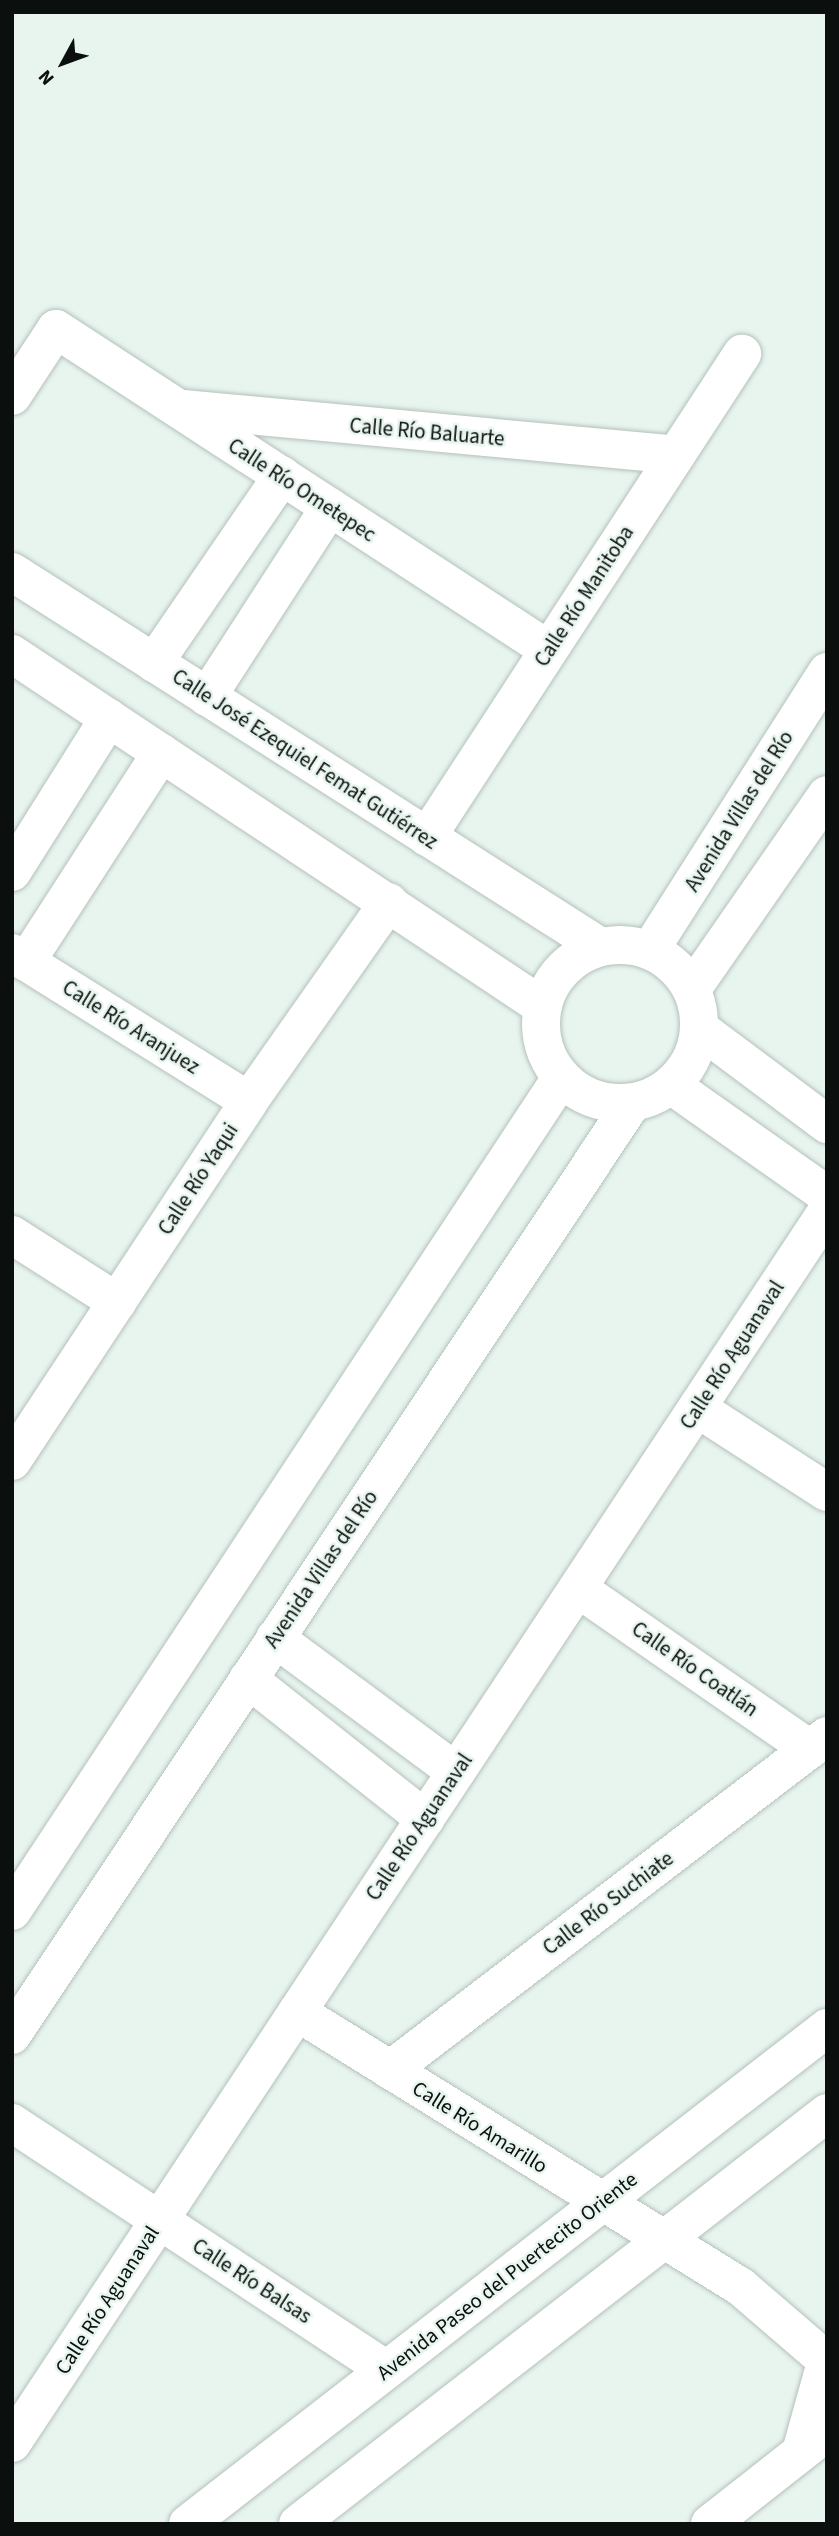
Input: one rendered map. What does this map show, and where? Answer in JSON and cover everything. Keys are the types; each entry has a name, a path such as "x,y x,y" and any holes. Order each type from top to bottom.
{"street":[{"name":"Calle Río Ometepec","path":"12,396 56,329 549,650"},
{"name":"Calle Río Manitoba","path":"427,837 742,354"},
{"name":"Calle Río Baluarte","path":"179,409 676,455"},
{"path":"154,663 282,476"},
{"path":"207,697 330,507"},
{"name":"Calle José Ezequiel Femat Gutiérrez","path":"12,572 599,946"},
{"path":"12,654 542,1006"},
{"name":"Avenida Villas del Río","path":"650,950 827,672"},
{"path":"12,872 109,718"},
{"path":"19,958 161,753"},
{"path":"692,989 827,795"},
{"name":"Calle Río Yaqui","path":"12,1461 249,1101 389,902"},
{"path":"615,944 650,950 680,971 692,989 700,1029 695,1052 671,1085 632,1103 607,1103 583,1095 561,1078 545,1053 542,1006 559,971 580,954 599,946 615,944"},
{"name":"Calle Río Aranjuez","path":"19,958 249,1101"},
{"path":"700,1029 827,1124"},
{"path":"12,1911 561,1078"},
{"path":"671,1085 827,1195"},
{"name":"Avenida Villas del Río","path":"12,2035 632,1103"},
{"name":"Calle Río Aguanaval","path":"12,2443 456,1772 580,1590 827,1211"},
{"path":"12,1235 117,1302"},
{"path":"697,1408 827,1492"},
{"name":"Calle Río Coatlán","path":"580,1590 818,1742"},
{"path":"275,1638 456,1772"},
{"path":"248,1679 425,1819"},
{"name":"Calle Río Suchiate","path":"390,2070 818,1742"},
{"name":"Calle Río Amarillo","path":"297,2012 600,2203 665,2239 741,2287 826,2360"},
{"name":"Avenida Paseo del Puertecito Oriente","path":"188,2524 827,2028"},
{"path":"298,2524 827,2113"},
{"name":"Calle Río Balsas","path":"12,2123 386,2370"},
{"path":"710,2524 814,2442 826,2360"}]}
